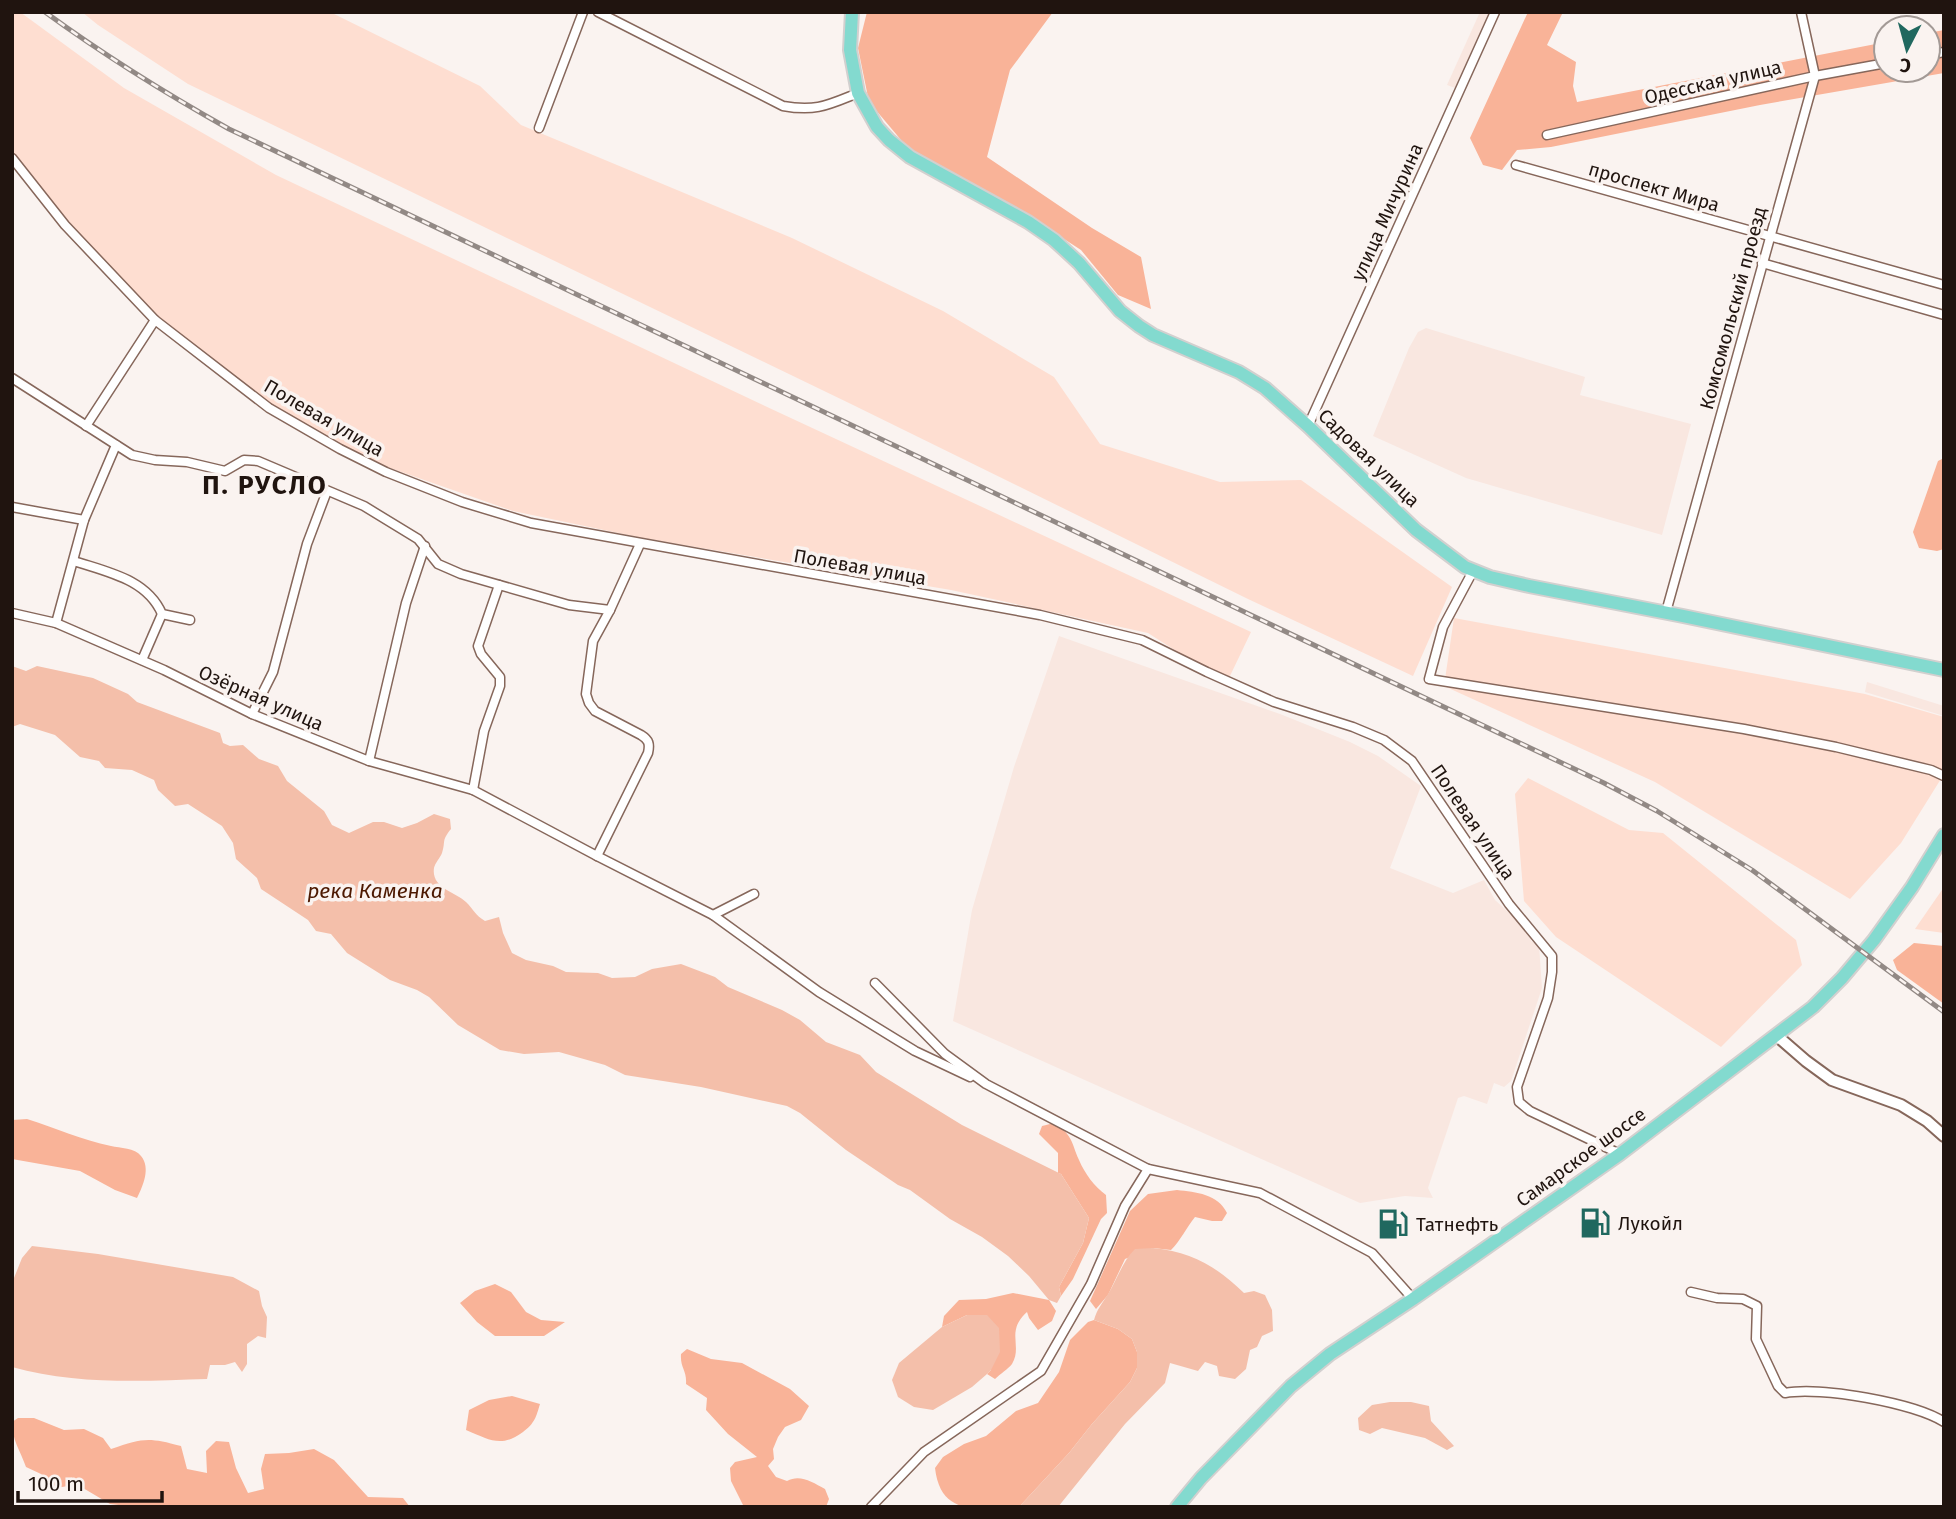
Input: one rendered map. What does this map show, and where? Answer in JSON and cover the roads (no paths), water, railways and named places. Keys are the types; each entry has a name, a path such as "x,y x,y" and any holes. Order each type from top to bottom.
{"main road":[{"name":"Садовая улица","path":"852,12 850,50 858,93 877,127 889,140 910,157 1028,222 1054,240 1079,263 1120,311 1139,326 1153,335 1239,372 1265,388 1416,530 1452,559 1473,571 1529,586 1944,670"},
{"name":"Самарское шоссе","path":"1177,1507 1201,1478 1291,1386 1330,1354 1620,1154 1812,1007 1842,978 1874,940 1912,887 1944,835"}],"street":[{"path":"540,128 583,12"},
{"path":"598,12 783,106 817,108 858,93"},
{"name":"улица Мичурина","path":"1308,426 1495,12"},
{"name":"Комсомольский проезд","path":"1666,612 1815,76 1801,12"},
{"name":"Одесская улица","path":"1547,135 1872,66"},
{"name":"Полевая улица","path":"12,158 65,225 155,320 269,408 386,472 461,502 531,523 1040,615 1142,640 1273,702 1353,727 1384,740 1412,761 1509,904 1552,956 1548,998 1517,1087 1519,1102 1530,1111 1620,1154"},
{"name":"проспект Мира","path":"1517,165 1944,285"},
{"path":"1762,263 1944,315"},
{"path":"86,426 155,320"},
{"path":"12,378 132,455 187,462 219,471 231,469 244,460 258,461 364,506 418,539 438,564 461,574 569,605 610,610"},
{"path":"56,623 84,520 116,446"},
{"path":"252,715 273,672 307,544 327,491"},
{"path":"12,507 84,520"},
{"path":"597,856 648,754 648,740 595,711 586,694 593,641 640,544"},
{"path":"369,761 406,603 425,546"},
{"path":"74,561 130,579 156,600 162,614 142,660"},
{"path":"1473,571 1443,626 1429,679 1744,729 1836,747 1931,770 1944,776"},
{"path":"473,790 484,731 500,686 500,677 481,654 478,646 499,585"},
{"name":"Озёрная улица","path":"12,613 56,623 142,660 252,715 369,761 473,790 713,915 819,992 915,1051 986,1084"},
{"path":"162,614 190,620"},
{"path":"713,915 754,894"},
{"path":"875,983 945,1054 986,1084 1148,1168 1260,1193 1372,1252 1413,1299"},
{"path":"1776,1035 1832,1080 1901,1105 1927,1121 1944,1136"},
{"path":"871,1507 923,1452 1041,1371 1091,1284 1125,1206 1148,1168"},
{"path":"1691,1292 1717,1298 1743,1299 1757,1306 1756,1339 1778,1385 1785,1393 1836,1393 1904,1406 1944,1422"}],"water":[{"name":"река Каменка","path":"12,666 26,671 37,666 93,678 128,694 137,702 220,733 223,743 230,746 243,745 259,759 278,766 287,781 324,811 332,825 349,833 373,822 384,822 402,828 434,814 450,819 451,829 434,868 436,880 466,902 485,921 499,917 512,953 566,972 598,973 612,978 635,977 652,969 681,964 715,977 728,987 800,1020 826,1042 860,1055 876,1072 962,1125 1061,1174 1089,1218 1083,1243 1059,1287 1061,1296 1057,1303 1049,1300 1008,1256 982,1237 898,1185 787,1106 701,1087 625,1075 605,1065 559,1052 524,1054 500,1050 458,1025 429,997 390,980 347,953 331,934 316,931 308,920 261,889 257,878 236,859 233,843 222,826 188,804 175,806 158,790 154,780 132,770 105,768 99,761 80,757 55,735 20,724 12,727"},
{"path":"32,1246 98,1254 233,1277 259,1291 267,1317 266,1338 258,1336 247,1344 247,1364 242,1372 235,1362 210,1365 207,1379 85,1379 12,1367 12,1283 22,1258"},
{"path":"1153,1248 1192,1257 1213,1268 1244,1293 1254,1291 1265,1295 1272,1310 1273,1331 1262,1336 1257,1347 1250,1350 1246,1369 1235,1379 1219,1376 1217,1366 1205,1362 1198,1371 1170,1363 1165,1383 1125,1424 1058,1507 1019,1507 1130,1382 1137,1368 1137,1352 1132,1339 1118,1329 1094,1320 1123,1265 1135,1249"},
{"path":"967,1315 987,1315 999,1328 1000,1352 991,1370 972,1387 933,1410 914,1407 898,1397 892,1380 899,1363 942,1327"},
{"path":"1411,1402 1429,1406 1431,1421 1454,1446 1447,1450 1425,1438 1382,1428 1370,1434 1359,1430 1358,1418 1372,1405"}],"railway":[{"path":"45,12 135,73 229,129 1604,783 1657,811 1752,870 1944,1012"}],"place":[{"name":"Лукойл","path":"1595,1223"},
{"name":"Татнефть","path":"1393,1224"}],"district":[{"name":"П. РУСЛО","path":"265,485"}]}
